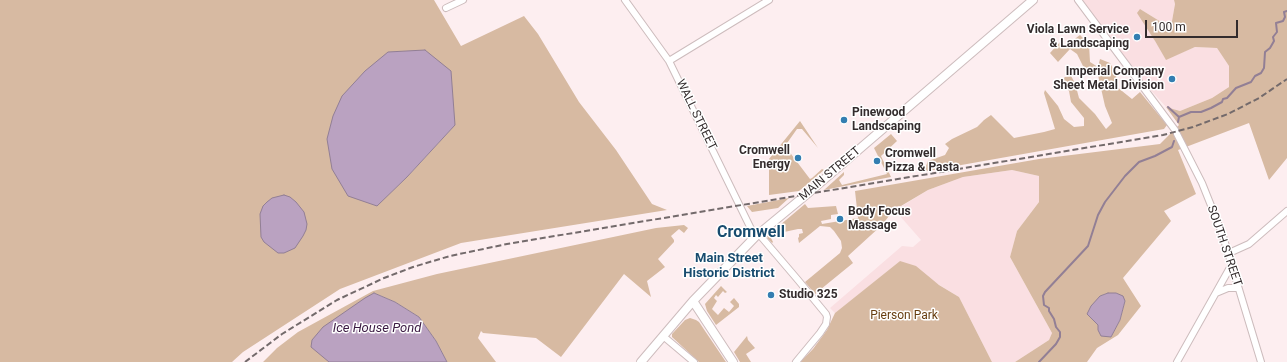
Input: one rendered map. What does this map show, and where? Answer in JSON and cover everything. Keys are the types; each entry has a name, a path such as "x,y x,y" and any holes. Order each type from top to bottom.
{"main road":[{"name":"MAIN STREET","path":"641,362 693,301 757,235 813,189 1033,0"},
{"path":"693,301 733,362"}],"street":[{"path":"446,8 463,0"},
{"name":"WALL STREET","path":"626,0 669,61 757,235 798,280 826,314 826,324 796,362"},
{"path":"669,61 769,0"},
{"name":"SOUTH STREET","path":"1078,0 1176,132 1205,190 1229,253 1238,288 1261,362"},
{"path":"1229,253 1249,244 1287,211"},
{"path":"1178,362 1232,264"},
{"path":"1216,293 1228,288 1238,288"},
{"path":"663,336 694,362"}],"shaded area":[{"path":"1082,0 1174,0 1175,4 1172,21 1166,25 1140,9 1155,41 1166,59 1195,47 1217,48 1229,66 1229,87 1212,98 1180,111 1166,107 1140,78 1090,13"},
{"path":"1012,170 1039,176 1039,202 1017,231 1010,257 1052,333 1049,340 1015,362 992,362 959,297 900,261 835,313 830,308 902,246 913,247 921,240 892,207 902,206 928,190 963,177"}],"green space":[{"path":"0,0 434,0 461,46 524,16 538,34 579,102 616,150 652,204 667,210 461,243 340,289 243,352 232,362 0,362","holes":["455,125 407,177 377,205"]},
{"path":"1174,0 1287,0 1287,158 1269,180 1249,123 1178,150 1196,194 1164,211 1171,221 1123,278 1141,306 1118,335 1097,348 1087,362 1015,362 1049,340 1052,333 1010,257 1017,231 1039,202 1039,176 1012,170 963,177 928,190 901,206 892,207 889,216 882,225 848,256 853,263 815,294 805,282 840,253 842,248 841,241 834,231 830,227 820,226 799,243 798,238 799,234 803,233 802,229 770,236 773,242 772,243 768,239 767,236 805,204 808,208 836,206 838,214 831,215 831,219 821,221 822,224 858,218 855,191 1039,159 1160,144 1179,125 1166,107 1180,111 1212,98 1229,87 1229,66 1217,48 1195,47 1166,60 1137,13 1140,9 1166,25 1172,21 1175,4","holes":["1108,293 1116,293 1125,301 1120,320 1111,337 1098,330 1100,296"]},
{"path":"1080,35 1089,44 1090,62 1098,67 1100,59 1110,63 1116,74 1117,87 1132,99 1140,92 1167,125 1164,129 922,172 921,168 926,166 928,161 945,155 949,148 945,144 977,127 991,115 1014,138 1055,129 1044,93 1045,90 1058,106 1064,119 1074,127 1084,126 1084,118 1071,102 1069,91 1062,80 1065,77 1071,76 1075,83 1079,98 1095,114 1106,129 1112,123 1105,106 1098,75 1083,66 1077,54 1070,49 1058,62 1050,53 1060,42 1065,48"},
{"path":"800,121 818,148 802,129 797,129 785,146 810,179 822,169 824,170 799,191 769,195 769,159"},
{"path":"891,134 897,141 881,156 891,177 824,190 844,172 844,175 839,180 842,185 887,174 874,148"},
{"path":"789,198 778,208 752,212 747,206"},
{"path":"684,225 688,228 684,233 679,229 671,236 674,242 658,259 665,267 647,281 651,297 624,274 561,357 536,338 483,333 481,331 478,338 496,362 447,362 436,341 419,317 395,302 374,293 328,360 329,362 263,362 277,348 298,332 373,291 437,274 656,228"},
{"name":"Pierson Park","path":"900,261 916,266 939,285 959,297 992,362 800,362 813,349 827,330 835,313"},
{"path":"721,286 727,292 725,293 723,291 718,297 716,295 714,298 717,301 712,309 718,315 724,308 729,312 734,306 730,302 734,298 739,304 739,307 716,325 707,311 705,304"},
{"path":"690,318 699,322 726,362 699,362 672,337 672,334 685,320"},
{"path":"747,336 748,340 755,348 746,354 751,362 740,362 734,352"}],"water":[{"path":"425,50 451,71 455,125 407,177 377,206 348,196 332,169 327,139 333,116 342,96 365,71 388,52"},
{"path":"284,195 290,197 296,202 304,212 307,224 303,236 295,248 284,253 278,253 264,242 261,237 260,214 263,206 272,198"},
{"name":"Ice House Pond","path":"374,293 395,302 419,317 436,341 447,362 329,362 311,347 312,340 323,327"},
{"path":"1108,293 1116,293 1123,296 1125,301 1120,320 1111,337 1101,336 1098,330 1098,325 1087,314 1091,306 1100,296"}],"waterway":[{"path":"1179,117 1191,112 1201,112 1211,108 1222,102 1223,99 1227,98 1236,88 1251,82 1255,76 1261,73 1264,68 1265,52 1270,48 1274,41 1273,37 1277,32 1276,23 1283,21 1285,17 1284,12 1287,11"},
{"path":"1168,107 1179,117 1178,122"},
{"path":"1039,362 1056,344 1060,337 1060,332 1056,327 1049,308 1044,305 1043,296 1045,292 1088,246 1098,215 1105,202 1125,176 1139,162 1172,147 1174,141"}],"railway":[{"path":"245,362 282,334 337,300 384,278 413,267 450,256 507,244 1163,135 1193,127 1228,114 1259,98 1287,79"}],"place":[{"name":"Viola Lawn Service & Landscaping","path":"1137,37"},
{"name":"Imperial Company Sheet Metal Division","path":"1172,79"},
{"name":"Pinewood Landscaping","path":"844,120"},
{"name":"Cromwell Energy","path":"798,158"},
{"name":"Cromwell Pizza & Pasta","path":"877,161"},
{"name":"Body Focus Massage","path":"840,219"},
{"name":"Studio 325","path":"771,295"}],"district":[{"name":"Cromwell","path":"751,233"},
{"name":"Main Street Historic District","path":"729,266"}]}
